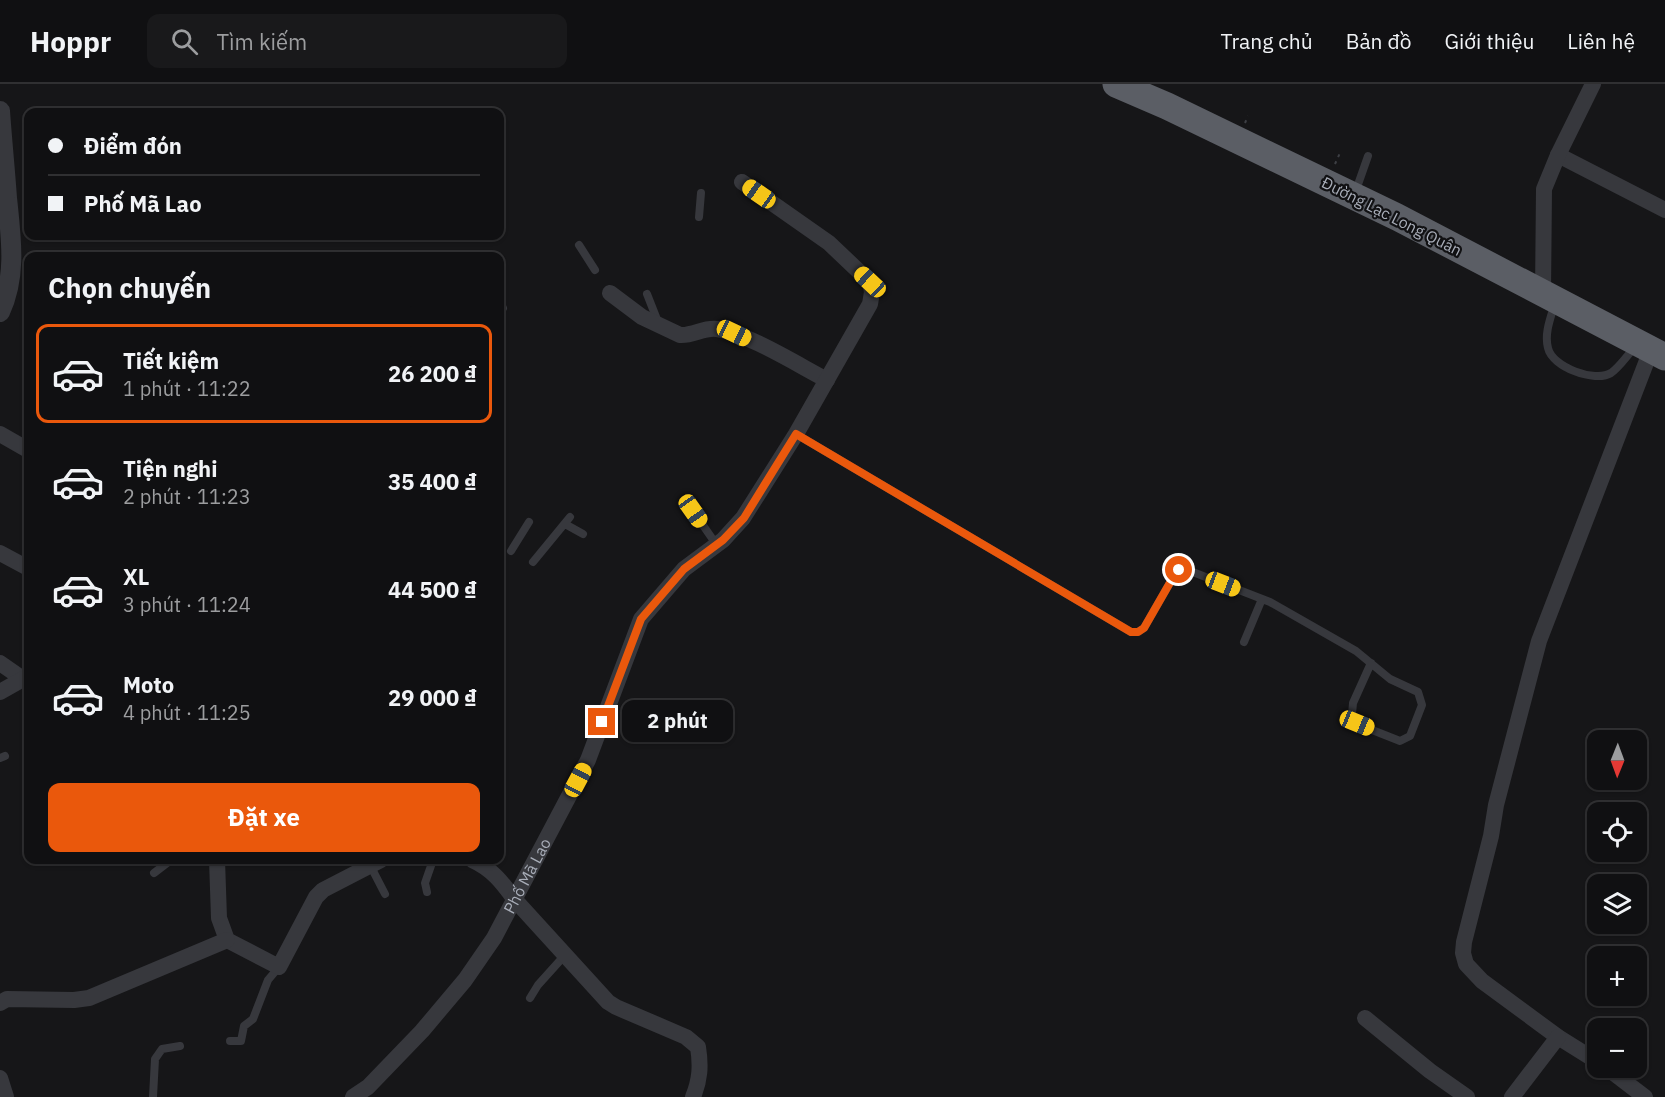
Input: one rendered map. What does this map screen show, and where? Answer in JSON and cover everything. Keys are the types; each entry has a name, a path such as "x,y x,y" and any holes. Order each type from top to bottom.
{"highway":[{"name":"Đường Lạc Long Quân","path":"1116,84 1177,110 1354,196 1651,350"}],"street":[{"path":"1550,296 1543,194 1558,155 1593,84"},
{"path":"0,111 12,248 10,282 6,300 0,312"},
{"path":"1558,155 1665,210"},
{"path":"716,544 744,518 796,434 870,304 872,292 870,282 829,243 742,182"},
{"path":"610,293 642,317 684,336 711,329 734,333 827,380"},
{"path":"1587,1055 1558,1037 1476,976 1464,959 1464,942 1491,836 1496,805 1539,640 1651,350"},
{"path":"0,434 24,448"},
{"name":"Phố Mã Lao","path":"353,1097 368,1087 422,1031 465,980 494,938 588,760 641,619 684,569 716,544"},
{"path":"0,553 24,566"},
{"path":"0,663 24,678"},
{"path":"0,692 24,680"},
{"path":"217,864 219,918 227,940 279,967 316,897 323,890 371,864"},
{"path":"481,864 488,867 502,882 515,900 608,1002 686,1037 698,1047 701,1064 699,1083 693,1097"},
{"path":"0,1003 7,999 75,1000 89,998 227,940"},
{"path":"1365,1018 1430,1071 1467,1097"},
{"path":"1512,1097 1558,1037"},
{"path":"0,1078 6,1097"},
{"path":"1620,1078 1645,1097"}],"lane":[{"path":"1354,196 1368,156"},
{"path":"699,217 701,193"},
{"path":"579,245 595,270"},
{"path":"647,294 659,325"},
{"path":"1550,296 1546,339 1550,355 1563,366 1593,376 1604,376 1651,350"},
{"path":"796,434 1131,632 1138,632 1144,628 1179,570 1185,569 1262,599 1356,651 1371,663 1390,679 1418,692 1422,705 1410,736 1406,739 1400,741 1357,723 1352,714 1353,703 1371,663"},
{"path":"693,511 716,544"},
{"path":"533,562 567,520 583,534"},
{"path":"511,551 529,522"},
{"path":"1244,642 1262,599"},
{"path":"154,873 166,864"},
{"path":"376,864 385,894"},
{"path":"427,892 425,883 432,864"},
{"path":"530,998 538,985 565,956"},
{"path":"230,1041 241,1041 244,1026 253,1019 268,980 279,967"},
{"path":"153,1097 154,1066 158,1053 162,1049 180,1046"}],"route":[{"path":"602,722 641,619 684,569 723,540 744,518 796,434 1131,632 1138,632 1144,628 1179,570"}]}
